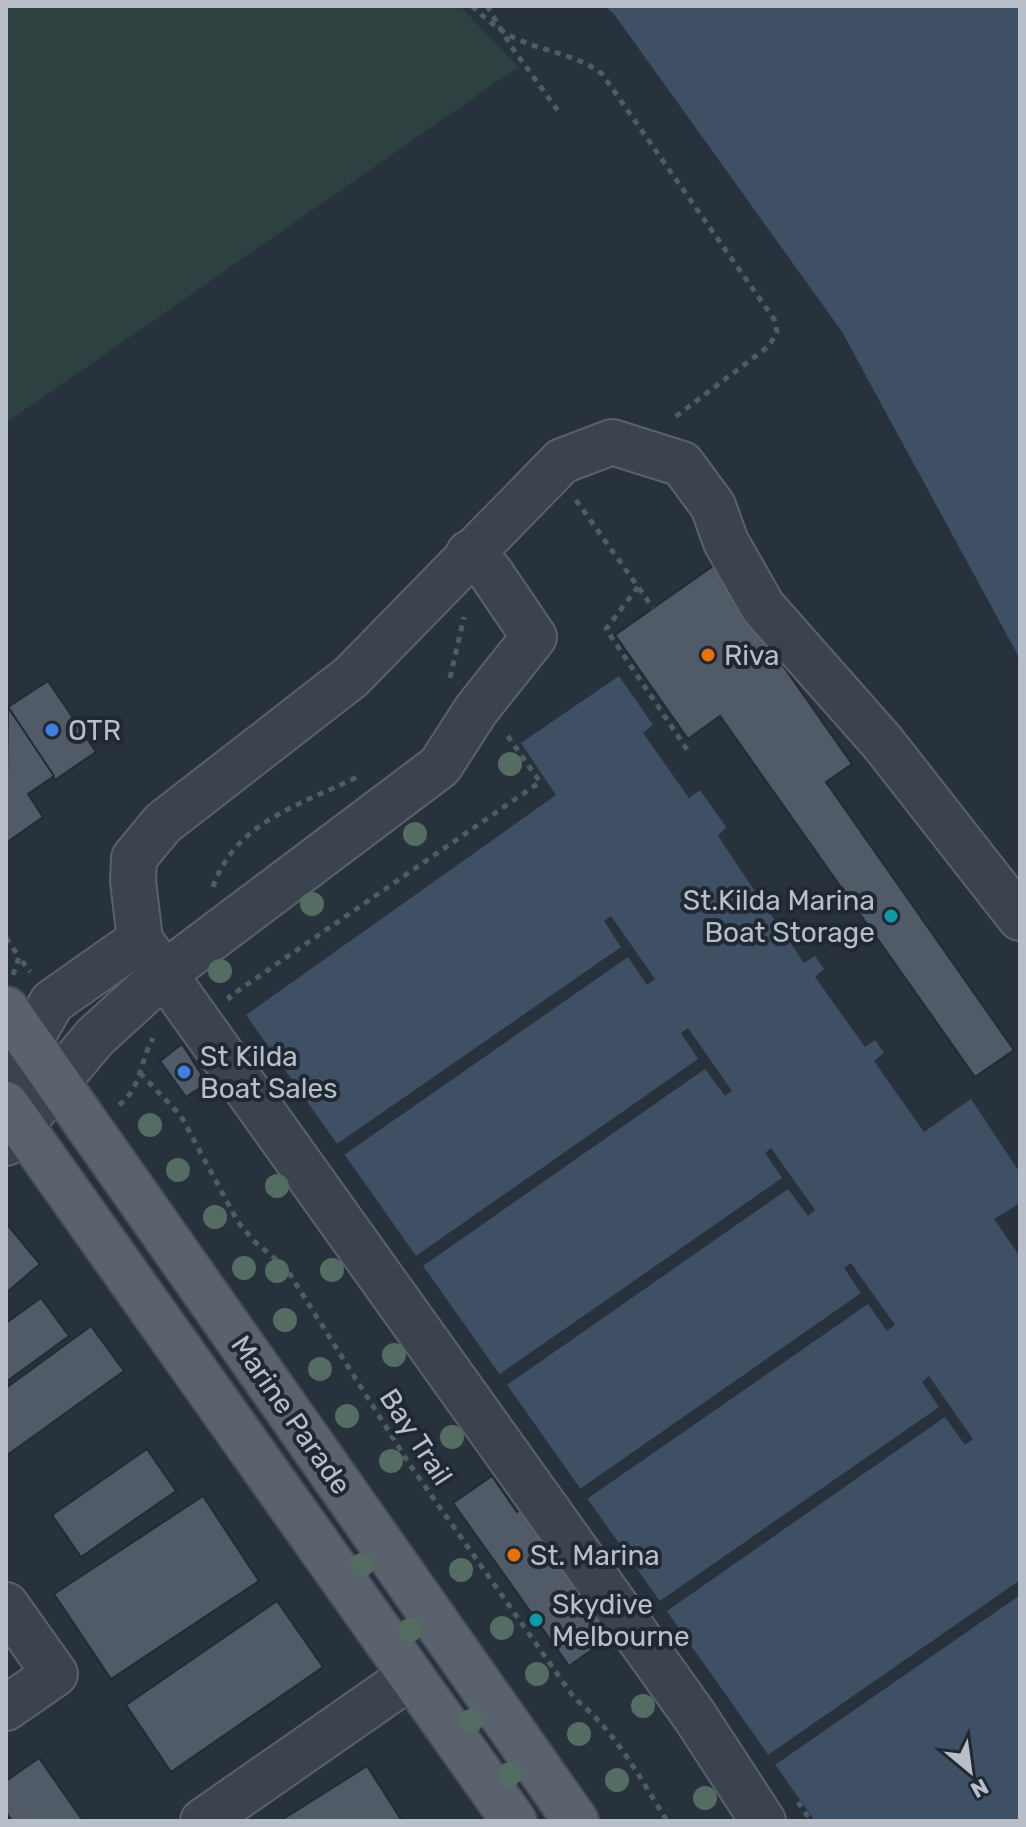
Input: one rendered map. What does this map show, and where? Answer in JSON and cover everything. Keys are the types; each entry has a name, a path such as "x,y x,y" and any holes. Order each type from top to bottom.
{"main road":[{"name":"Marine Parade","path":"18,1026 576,1821"},
{"name":"Marine Parade","path":"11,1124 514,1821"}],"street":[{"path":"763,1821 685,1702 152,957 133,881 134,858 163,823 351,677 562,461 612,442 682,464 713,506 726,542 763,607 883,743 1020,918"},
{"path":"6,1083 18,1026 52,1002 152,957 440,766 484,700 534,637 490,572 469,553"},
{"path":"11,1124 57,1083 91,1042 152,957"},
{"path":"6,1605 55,1674 6,1708"},
{"path":"203,1821 411,1676"}],"path":[{"path":"472,6 505,33"},
{"path":"487,6 511,46 561,115"},
{"path":"554,469 653,608"},
{"path":"638,587 606,629 690,754"},
{"path":"238,1009 229,997 540,782 484,700"},
{"path":"6,938 19,957"},
{"name":"Bay Trail","path":"123,1103 135,1089 139,1072 181,1116 238,1222 254,1241 286,1268 410,1465 575,1699 594,1713 610,1732 667,1821"}],"green space":[{"path":"6,6 460,6 518,67 6,423"}],"water":[{"path":"605,6 1020,6 1020,659 842,332"},
{"path":"619,676 653,725 643,733 689,798 700,790 726,827 718,836 760,899 770,892 780,905 770,913 804,963 815,956 824,969 815,977 865,1047 875,1040 884,1053 874,1061 924,1132 971,1099 1020,1173 1020,1203 994,1219 1020,1257 1020,1821 815,1821 246,1015 556,795 521,743"}],"pier":[{"path":"601,6 613,13 842,332 1020,663 1016,661 838,335"},
{"path":"611,916 655,979 647,985 628,957 341,1157 334,1146 621,947 604,921"},
{"path":"688,1028 732,1091 725,1096 705,1069 420,1268 413,1258 698,1059 681,1033"},
{"path":"771,1148 815,1210 808,1216 788,1189 504,1387 497,1376 782,1178 765,1153"},
{"path":"851,1263 895,1325 887,1331 868,1304 584,1501 577,1491 861,1293 844,1268"},
{"path":"929,1376 973,1439 965,1445 945,1417 664,1613 657,1603 939,1407 922,1382"},
{"path":"1020,1580 1020,1595 772,1767 765,1757"}],"building":[{"name":"St.Kilda Marina Boat Storage","path":"713,566 852,764 826,782 1014,1050 975,1077 720,716 688,739 615,635"},
{"name":"OTR","path":"48,681 96,752 55,780 8,707"},
{"path":"8,707 54,776 28,794 43,817 6,843"},
{"name":"St Kilda Boat Sales","path":"182,1044 207,1083 186,1097 160,1061"},
{"path":"6,1223 40,1264 6,1293"},
{"path":"41,1298 69,1336 6,1382 6,1323"},
{"path":"91,1326 124,1371 6,1456 6,1388"},
{"path":"147,1449 176,1491 81,1557 52,1515"},
{"path":"492,1476 517,1512 526,1505 617,1632 569,1666 453,1503"},
{"path":"203,1496 259,1581 111,1679 54,1594"},
{"path":"277,1601 323,1667 171,1772 126,1705"},
{"path":"39,1758 83,1821 12,1821 6,1812 6,1781"},
{"path":"367,1766 402,1821 280,1821"}],"place":[{"name":"Riva","path":"708,655"},
{"name":"OTR","path":"52,730"},
{"name":"St.Kilda Marina Boat Storage","path":"891,916"},
{"name":"St Kilda Boat Sales","path":"184,1072"},
{"name":"St. Marina","path":"514,1555"},
{"name":"Skydive Melbourne","path":"536,1620"}]}
